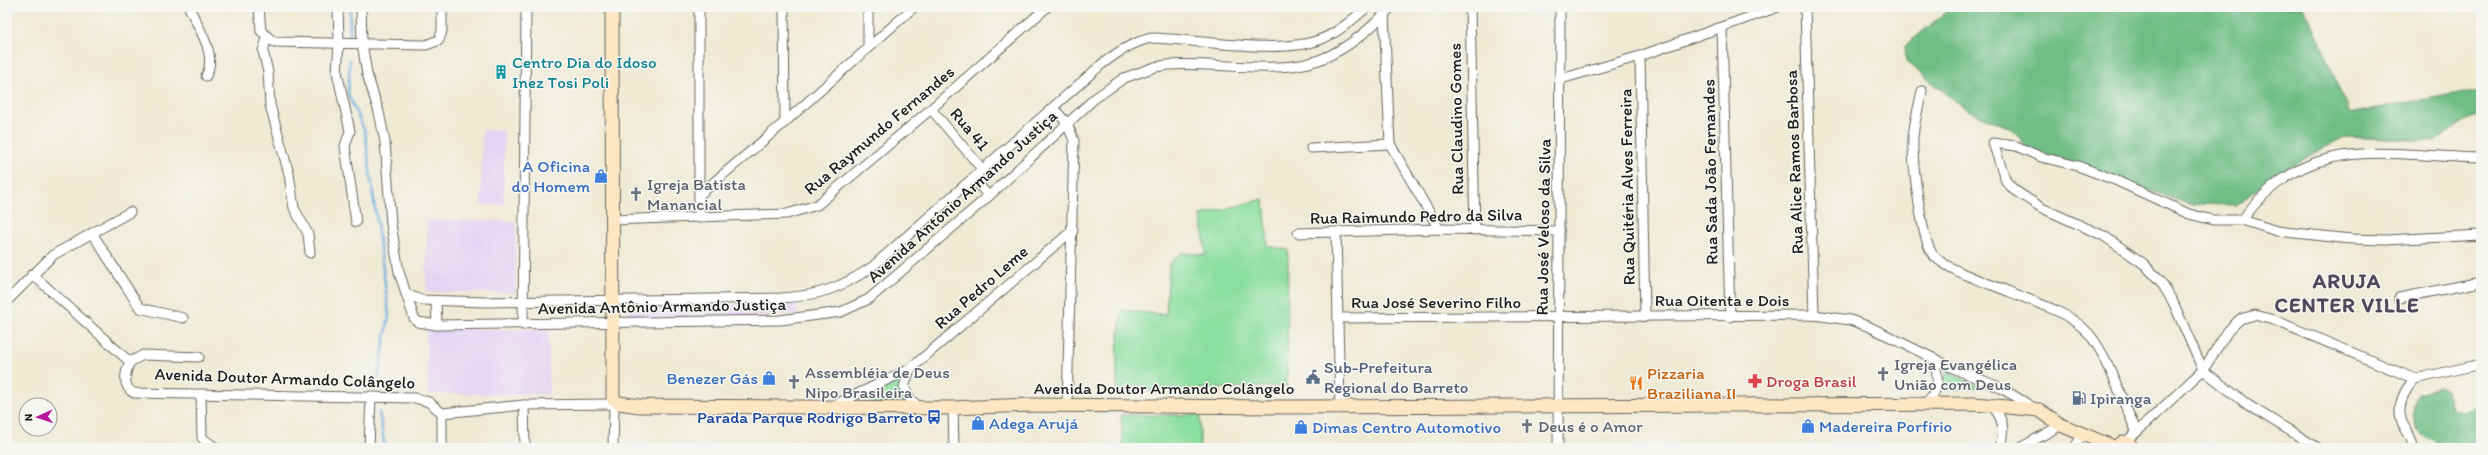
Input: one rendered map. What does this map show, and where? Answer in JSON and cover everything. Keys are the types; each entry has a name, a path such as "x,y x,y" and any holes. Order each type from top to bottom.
{"street":[{"path":"189,7 210,55 211,68 206,76"},
{"path":"338,7 339,43 337,72 350,131 345,146 356,222"},
{"path":"361,7 362,43 367,74 380,112 385,142 391,224 399,272 406,294"},
{"path":"259,12 261,32 274,42 426,45 439,40 442,31 442,7"},
{"path":"523,325 526,7"},
{"path":"612,7 611,300 614,403 613,448"},
{"path":"699,7 699,218"},
{"path":"784,7 785,122"},
{"path":"868,7 868,46"},
{"path":"699,194 785,122 868,46 914,7"},
{"name":"Rua Raymundo Fernandes","path":"611,220 787,214 817,206 931,109 1047,7"},
{"name":"Avenida Antônio Armando Justiça","path":"406,294 414,299 436,301 523,302 781,298 810,295 837,288 872,267 1102,64 1137,41 1151,38 1257,45 1306,44 1319,40 1346,26 1367,7"},
{"name":"Rua Claudino Gomes","path":"1470,7 1475,230"},
{"name":"Rua José Veloso da Silva","path":"1558,448 1561,79 1560,7"},
{"path":"1561,79 1640,56 1778,7"},
{"name":"Rua Alice Ramos Barbosa","path":"1805,7 1814,315"},
{"path":"1387,10 1390,144 1439,229"},
{"name":"Avenida Antônio Armando Justiça","path":"406,294 414,318 418,322 437,325 523,325 780,320 841,312 869,299 989,196 1067,123 1113,85 1145,70 1182,64 1273,66 1307,64 1341,50 1387,10"},
{"name":"Rua Sada João Fernandes","path":"1722,27 1730,317"},
{"path":"267,38 263,51 268,72 270,105 289,174 294,208 308,234 310,253"},
{"name":"Rua Quitéria Alves Ferreira","path":"1640,56 1644,317"},
{"path":"1922,91 1913,137 1913,156 1920,210 1928,246 1933,255 1967,274 2056,311 2084,328 2104,356 2124,408 2137,432"},
{"path":"1053,108 1067,123 1074,142 1073,230 1067,406"},
{"name":"Rua 41","path":"931,109 983,170"},
{"path":"2318,448 2248,405 2203,370 2173,302 2161,282 2144,264 2104,236 2042,208 2018,194 2006,181 1993,143 2016,146 2041,157 2115,180 2189,214 2213,220 2242,220 2277,231 2351,239 2386,240 2481,235"},
{"path":"1311,148 1390,144"},
{"path":"2242,220 2256,201 2274,184 2308,164 2332,156 2360,153 2481,158"},
{"path":"973,179 989,196"},
{"path":"7,301 32,274 53,255 130,212"},
{"name":"Rua Raimundo Pedro da Silva","path":"1298,233 1439,229 1559,231"},
{"name":"Rua Pedro Leme","path":"831,407 910,369 1073,230"},
{"path":"92,233 140,308 183,318"},
{"path":"1336,233 1340,407"},
{"path":"32,274 130,362 143,355 199,357"},
{"path":"2399,298 2481,282"},
{"path":"436,301 437,325"},
{"path":"1814,315 1850,320 2001,388 2039,410 2061,425 2082,434 2123,446 2203,370 2234,324 2240,319 2255,315 2307,333 2415,379 2481,364"},
{"name":"Rua Oitenta e Dois","path":"1558,317 1730,317 1814,315"},
{"name":"Rua José Severino Filho","path":"1338,318 1558,317"},
{"path":"1924,404 1935,393 1938,384 1938,376 1933,358"},
{"name":"Avenida Doutor Armando Colângelo","path":"130,362 125,372 127,386 134,393 371,396 414,398 429,402 442,413 524,405 614,403 831,407 918,406 953,408 1067,406 1558,407 1771,403 1924,404 1992,406 2039,410"},
{"path":"910,369 904,387 910,400 918,406"},
{"path":"2413,448 2410,435 2401,419 2400,409 2405,391 2415,379"},
{"path":"201,394 202,438 216,448"},
{"path":"369,448 371,396"},
{"path":"524,405 525,448"},
{"path":"1992,406 2001,415 2003,428 2000,448"},
{"path":"953,408 954,448"},
{"path":"442,413 442,448"},
{"path":"2020,448 2061,425"},
{"path":"2075,448 2082,434"}],"shaded area":[{"path":"482,130 504,130 504,205 481,205"},
{"path":"427,220 516,221 515,293 426,292"},
{"path":"795,301 798,314 627,320 627,309"},
{"path":"426,329 549,329 549,394 428,394"}],"green space":[{"path":"1952,7 2303,7 2315,29 2349,113 2465,92 2481,95 2481,111 2434,141 2344,137 2303,159 2235,205 2189,204 2027,148 2013,129 1967,110 1906,62 1905,46"},
{"path":"1264,199 1268,246 1288,250 1287,386 1117,392 1117,352 1122,310 1166,315 1169,264 1181,253 1206,255 1201,215"},
{"path":"1947,372 1982,387 1946,390 1943,382"},
{"path":"901,378 908,402 871,404 870,394"},
{"path":"2440,387 2447,390 2451,409 2464,411 2480,405 2481,448 2435,448 2437,443 2420,433 2417,429 2413,413 2418,393"},
{"path":"1121,415 1200,415 1200,448 1123,448"}],"waterway":[{"path":"350,7 350,34"},
{"path":"350,60 348,94 365,132 389,315 378,379"},
{"path":"379,412 385,448"}],"place":[{"name":"Centro Dia do Idoso Inez Tosi Poli","path":"501,72"},
{"name":"A Oficina do Homem","path":"601,176"},
{"name":"Igreja Batista Manancial","path":"636,194"},
{"name":"Igreja Evangélica União com Deus","path":"1883,374"},
{"name":"Sub-Prefeitura Regional do Barreto","path":"1313,377"},
{"name":"Benezer Gás","path":"769,378"},
{"name":"Droga Brasil","path":"1755,381"},
{"name":"Assembléia de Deus Nipo Brasileira","path":"794,382"},
{"name":"Pizzaria Braziliana II","path":"1636,383"},
{"name":"Ipiranga","path":"2079,398"},
{"name":"Parada Parque Rodrigo Barreto","path":"934,417"},
{"name":"Adega Arujá","path":"978,423"},
{"name":"Deus é o Amor","path":"1527,426"},
{"name":"Madereira Porfírio","path":"1808,426"},
{"name":"Dimas Centro Automotivo","path":"1301,427"}],"district":[{"name":"ARUJA CENTER VILLE","path":"2347,293"}]}
